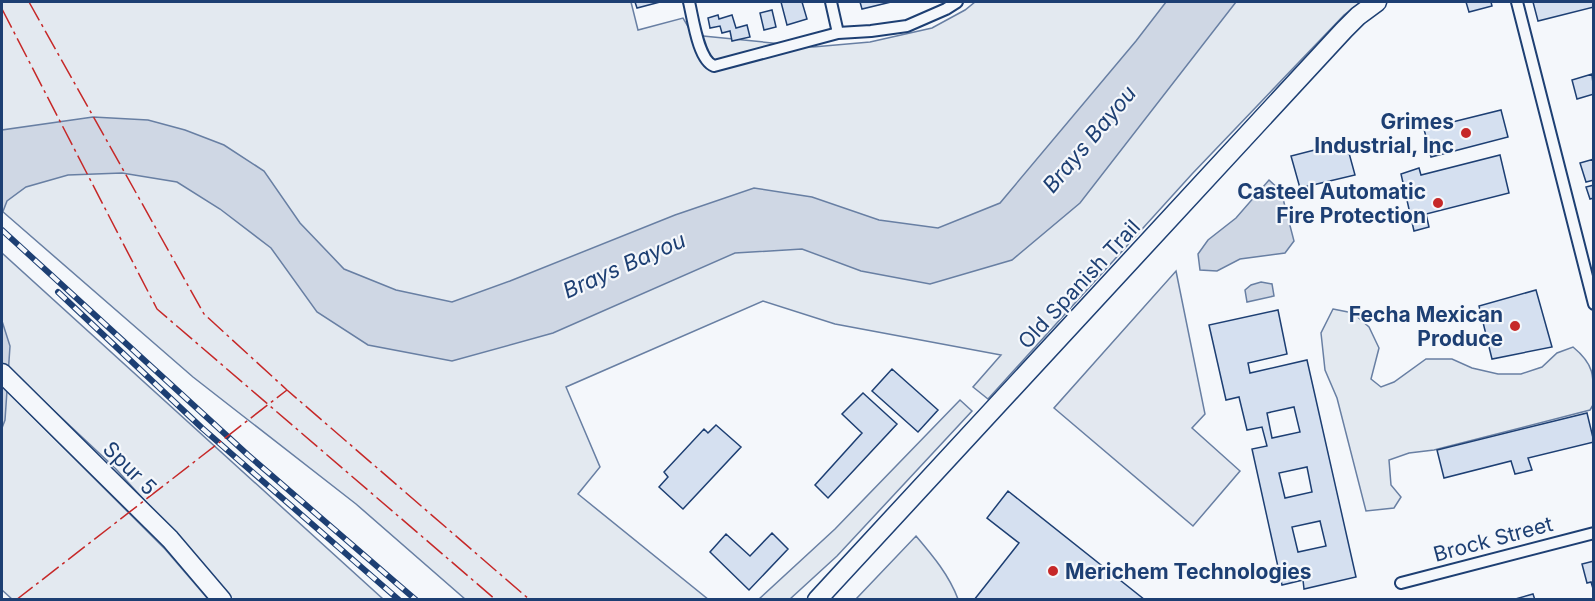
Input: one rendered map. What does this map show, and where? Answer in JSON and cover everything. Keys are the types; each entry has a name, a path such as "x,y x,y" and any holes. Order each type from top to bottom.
{"main road":[{"name":"Old Spanish Trail","path":"817,600 1344,30 1377,2"},
{"name":"Spur 5","path":"2,373 170,539 222,600"}],"street":[{"path":"689,2 702,53 709,65 722,64 838,33 907,26 957,2"},
{"path":"831,2 838,33"},
{"path":"1517,2 1593,304"},
{"name":"Brock Street","path":"1401,584 1593,533"}],"shaded area":[{"path":"2,2 631,2 638,30 683,18 693,35 813,47 870,42 932,28 975,2 1361,2 1344,15 1192,174 988,399 973,387 1001,355 835,324 763,301 566,387 600,467 578,494 709,600 465,599 356,504 193,377 2,211"},
{"path":"2,253 383,599 230,599 115,468 2,362"},
{"path":"1176,271 1205,414 1192,428 1240,471 1193,526 1054,408"},
{"path":"1333,309 1353,313 1369,327 1379,348 1371,379 1381,387 1394,382 1426,359 1452,359 1472,368 1498,374 1521,374 1542,367 1557,353 1573,347 1586,360 1592,372 1593,405 1590,410 1434,450 1409,453 1389,460 1391,485 1401,497 1394,508 1366,511 1337,398 1325,370 1321,333"},
{"path":"2,386 165,549 208,599 13,600 2,590"},
{"path":"960,400 972,411 837,556 790,599 759,599 835,529"},
{"path":"916,536 945,574 958,599 856,599"}],"water":[{"name":"Brays Bayou","path":"1166,2 1236,2 1080,203 1012,260 930,284 861,271 802,249 735,253 553,333 452,361 368,345 317,312 271,248 220,209 177,182 122,173 68,175 26,187 7,201 2,214 2,130 93,117 148,120 185,130 224,145 264,171 300,223 344,269 396,290 452,302 675,215 754,188 812,197 879,220 938,228 1000,203"},
{"path":"1269,180 1281,191 1294,241 1285,253 1240,259 1217,271 1200,270 1198,254 1208,240 1236,218"},
{"path":"1261,282 1272,284 1274,296 1247,302 1245,290"},
{"path":"2,321 10,346 5,420 2,428"}],"building":[{"path":"635,2 660,2 637,8"},
{"path":"781,2 802,2 807,19 787,25"},
{"path":"860,2 891,2 862,9"},
{"path":"1466,2 1491,2 1492,6 1469,12"},
{"path":"1533,2 1594,2 1594,7 1538,21"},
{"path":"772,10 776,27 764,30 760,13"},
{"path":"718,15 719,19 732,15 736,28 747,25 750,37 732,41 730,31 722,33 720,26 710,28 708,18"},
{"path":"1592,74 1594,94 1577,99 1572,80"},
{"name":"Grimes Industrial, Inc","path":"1501,110 1508,137 1431,157 1424,129"},
{"path":"1346,142 1355,175 1300,188 1291,156"},
{"name":"Casteel Automatic Fire Protection","path":"1500,155 1509,193 1426,214 1429,227 1414,231 1401,174 1419,168 1421,175"},
{"path":"1594,159 1594,180 1586,182 1580,163"},
{"path":"1594,185 1594,198 1590,199 1586,187"},
{"name":"Fecha Mexican Produce","path":"1536,290 1552,347 1492,359 1479,306"},
{"path":"1278,310 1287,354 1248,363 1250,373 1307,360 1356,577 1304,589 1303,580 1282,585 1252,449 1267,446 1262,427 1247,430 1239,397 1226,400 1209,325","holes":["1294,407 1300,432 1272,438 1267,413","1307,467 1312,492 1285,498 1279,473","1320,521 1326,546 1298,552 1292,527"]},
{"path":"892,369 938,410 918,432 872,391"},
{"path":"863,393 897,424 828,498 815,485 862,433 842,414"},
{"path":"1587,413 1594,442 1528,458 1532,470 1515,474 1511,461 1444,478 1437,450"},
{"path":"716,425 741,447 683,509 659,487 668,477 664,472 704,429 708,433"},
{"name":"Merichem Technologies","path":"1008,491 1145,600 974,600 1019,543 987,518"},
{"path":"772,533 788,549 749,590 710,552 726,534 750,556"},
{"path":"1594,561 1594,592 1591,582 1587,583 1582,564"},
{"path":"1533,594 1535,600 1512,600"}],"railway":[{"path":"2,230 248,455 416,600"},
{"path":"58,292 202,428 399,600"}],"power":[{"path":"29,2 204,314 287,390 530,600"},
{"path":"2,9 157,309 496,600"},
{"path":"16,600 287,390"}],"place":[{"name":"Grimes Industrial, Inc","path":"1466,133"},
{"name":"Casteel Automatic Fire Protection","path":"1438,203"},
{"name":"Fecha Mexican Produce","path":"1515,326"},
{"name":"Merichem Technologies","path":"1053,571"}]}
